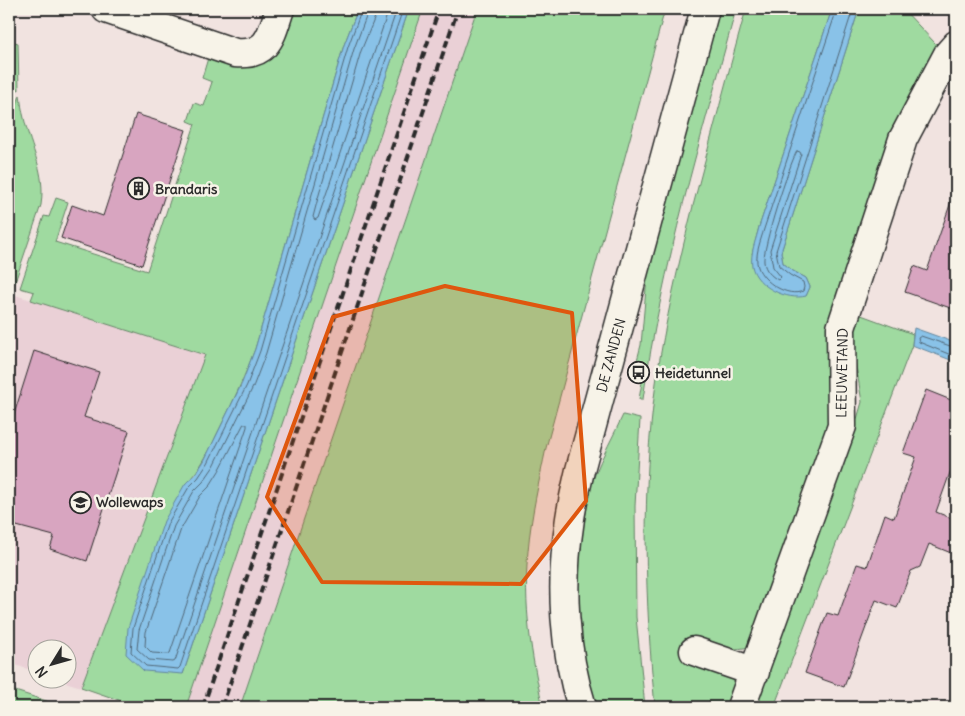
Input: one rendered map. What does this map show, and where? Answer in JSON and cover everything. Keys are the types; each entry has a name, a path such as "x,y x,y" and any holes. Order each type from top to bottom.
{"street":[{"path":"106,9 235,53 247,54 262,48 270,38 280,9"},
{"name":"DE ZANDEN","path":"582,707 571,659 567,630 565,567 569,525 580,470 705,9"},
{"name":"LEEUWETAND","path":"741,707 842,426 841,328 903,139 948,54 956,45"},
{"path":"694,651 755,672"}],"highlighted area":[{"path":"445,286 572,313 586,501 521,584 322,582 267,497 333,317"}],"shaded area":[{"path":"423,9 477,9 240,707 186,707"},
{"name":"Wollewaps","path":"9,293 205,355 81,687 78,686 78,638 28,638 28,669 9,663"}],"green space":[{"path":"291,9 358,9 344,45 255,349 239,389 209,451 196,472 185,484 183,674 409,9 423,9 186,707 139,707 81,687 205,355 31,300 34,292 20,288 44,216 49,217 56,198 68,202 55,242 147,271 195,124 188,121 194,103 204,106 212,82 202,78 208,58 232,63"},
{"path":"477,9 665,9 546,448 533,512 529,538 527,610 535,669 543,707 240,707"},
{"path":"719,9 736,9 696,154 672,251 651,349 643,399 639,399 644,371 635,368 641,345 647,277"},
{"path":"746,9 832,9 759,227 752,254 806,296 810,287 806,278 783,263 781,252 859,9 903,9 950,59 838,306 838,401 749,647 723,649 684,641 680,653 718,665 735,682 726,707 655,707 647,586 646,504 651,423 656,383 683,247"},
{"path":"9,40 18,43 19,90 9,86"},
{"path":"20,95 27,130 40,171 42,193 41,205 14,285 9,284 9,129"},
{"path":"853,312 913,334 912,345 774,707 751,707 850,443 862,402 853,348"},
{"path":"623,415 640,419 635,506 636,617 645,707 597,707 584,658 581,633 579,608 580,557 592,484"},
{"path":"9,689 65,707 9,707"}],"water":[{"path":"358,9 409,9 183,674 144,671 126,654 128,628 164,521 185,484 195,475 204,461 242,383 255,349 344,45"},
{"path":"832,9 859,9 781,252 783,263 806,278 810,287 806,296 791,296 774,291 760,280 752,266 752,256 759,227"},
{"path":"914,328 956,343 956,362 912,345"}],"building":[{"name":"Brandaris","path":"136,114 186,130 142,265 61,238 72,205 103,216"},
{"path":"953,196 956,197 956,310 905,292 914,266 927,271"},
{"path":"34,351 99,372 84,417 129,431 87,561 50,549 54,536 9,524 9,430"},
{"path":"926,390 956,402 956,456 936,512 956,520 956,555 929,544 920,567 911,571 897,608 876,600 844,687 805,673 827,613 838,616 857,564 867,567 885,514 894,518 916,457 903,453"}],"railway":[{"path":"203,707 439,9"},
{"path":"222,707 458,9"}],"place":[{"name":"Brandaris","path":"139,189"},
{"name":"Heidetunnel","path":"639,373"},
{"name":"Wollewaps","path":"80,502"}]}
